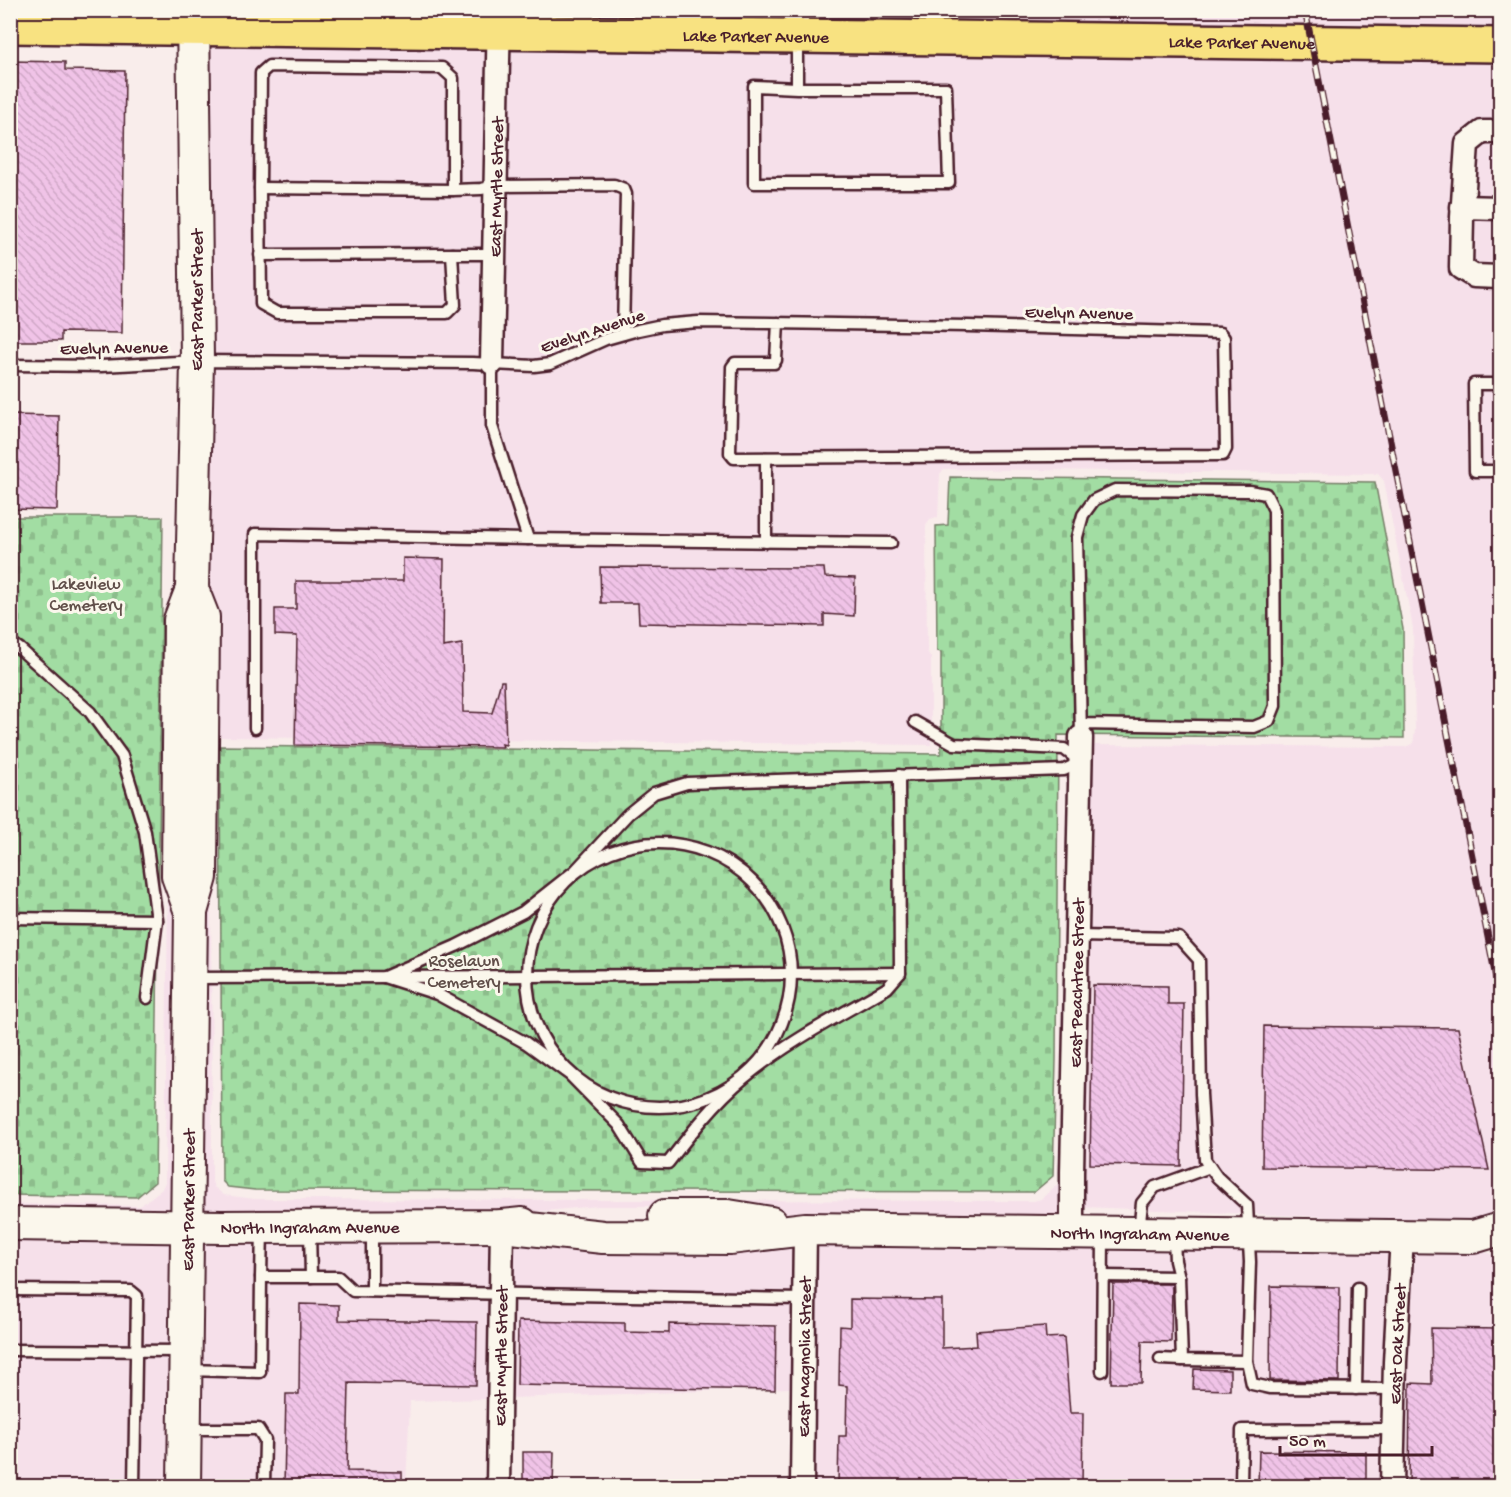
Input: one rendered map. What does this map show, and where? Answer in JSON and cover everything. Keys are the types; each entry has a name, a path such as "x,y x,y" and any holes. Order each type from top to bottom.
{"main road":[{"name":"Lake Parker Avenue","path":"10,26 193,20 797,24 1500,45"}],"street":[{"name":"East Parker Street","path":"184,1486 191,912 178,876 180,620 192,589 197,361 193,20"},
{"name":"East Myrtle Street","path":"492,363 499,22"},
{"path":"1500,132 1482,132 1467,144 1462,207 1461,268 1474,276 1500,277"},
{"path":"1462,207 1500,208"},
{"name":"East Peachtree Street","path":"1072,1231 1081,731"},
{"name":"North Ingraham Avenue","path":"10,1224 261,1227 502,1226 598,1216 728,1216 805,1229 1249,1233 1491,1238"},
{"name":"East Myrtle Street","path":"498,1486 502,1226"},
{"name":"East Magnolia Street","path":"802,1486 805,1229"},
{"name":"East Oak Street","path":"1392,1486 1402,1236"}],"lane":[{"path":"797,24 797,87"},
{"path":"452,254 455,305 447,313 278,314 261,304 261,73 269,66 442,68 453,78 453,189"},
{"path":"754,86 797,87 946,88 949,183 754,183 754,86"},
{"path":"260,188 481,189 497,186 614,185 624,189 626,194 623,334"},
{"path":"260,255 495,254"},
{"name":"Evelyn Avenue","path":"10,364 101,366 197,361 550,364 606,339 623,334 663,325 698,322 1220,333 1224,338 1226,449 1223,455 766,458"},
{"path":"766,542 766,458 734,458 730,453 732,367 735,363 774,363 778,323"},
{"path":"492,363 492,426 528,538"},
{"path":"1500,384 1474,384 1475,471 1500,471"},
{"path":"1115,490 1248,491 1266,494 1274,510 1275,706 1269,721 1254,728 1081,731 1077,537 1083,515 1094,500 1115,490"},
{"path":"255,728 255,534 891,543"},
{"path":"10,642 90,712 122,756 145,831 157,920 147,998"},
{"path":"384,977 456,946 523,912 575,871 612,850 653,841 695,846 734,864 765,894 785,931 792,974 786,1013 769,1049 696,1126 668,1163 642,1162 619,1125 570,1074 547,1046 531,1012 526,976 531,937 548,901 575,871 628,814 654,793 687,783 1064,770 1081,762 1064,749 954,744 915,722"},
{"path":"384,977 437,994 526,1042 602,1095 637,1107 674,1107 710,1098 742,1079 775,1054 887,988 900,973 899,775"},
{"path":"10,918 157,920"},
{"path":"1078,936 1179,938 1198,960 1205,1160 1217,1178 1247,1205 1250,1262 1247,1361 1252,1384 1270,1388 1395,1389"},
{"path":"190,978 900,973"},
{"path":"1139,1232 1142,1203 1155,1187 1210,1167"},
{"path":"310,1226 311,1277"},
{"path":"372,1226 372,1292"},
{"path":"10,1350 136,1351 260,1372 261,1227"},
{"path":"1102,1371 1103,1232"},
{"path":"1174,1233 1174,1261 1179,1277 1182,1360"},
{"path":"1103,1276 1179,1277"},
{"path":"261,1277 338,1277 353,1291 372,1292 804,1299"},
{"path":"1356,1389 1358,1288"},
{"path":"10,1290 131,1291 136,1296 134,1486"},
{"path":"1160,1359 1247,1361"},
{"path":"185,1430 258,1429 265,1440 264,1486"},
{"path":"1241,1486 1242,1430 1394,1429"}],"shaded area":[{"path":"808,10 1500,15 1500,35 808,27"},
{"path":"208,39 487,43 480,373 503,374 510,43 1500,55 1500,121 1482,121 1474,124 1458,137 1455,144 1449,268 1454,277 1467,285 1500,287 1500,1219 1474,1226 1402,1225 1402,1220 1084,1207 1093,745 1404,747 1413,744 1415,730 1413,628 1384,481 1378,474 944,469 940,474 938,517 930,519 926,526 927,651 931,658 931,745 220,737 214,739 205,589"},
{"path":"1486,142 1500,142 1500,197 1475,197 1478,149"},
{"path":"1473,218 1500,218 1500,266 1477,266 1473,263"},
{"path":"168,885 178,912 176,1216 11,1214 11,1204 140,1206 162,1189 165,1182"},
{"path":"211,886 212,1181 214,1187 224,1195 255,1199 1034,1201 1041,1199 1060,1182 1061,1221 805,1218 727,1206 598,1206 502,1215 199,1216 202,919"},
{"path":"11,1234 176,1236 173,1486 11,1486"},
{"path":"490,1236 488,1399 410,1401 406,1486 196,1486 199,1237"},
{"path":"513,1237 793,1241 792,1388 511,1398"},
{"path":"817,1239 1389,1246 1383,1362 1381,1486 813,1486"},
{"path":"1413,1246 1472,1247 1500,1258 1500,1486 1404,1486"}],"green space":[{"name":"Roselawn Cemetery","path":"950,477 1375,482 1403,629 1404,738 1058,735 1053,1176 1034,1192 255,1190 228,1187 222,1181 220,746 941,754 941,652 937,651 936,526 948,525"},
{"name":"Lakeview Cemetery","path":"11,517 163,517 155,1182 137,1197 11,1195"}],"building":[{"path":"10,61 65,62 65,70 125,71 122,333 61,332 61,341 10,341"},
{"path":"10,415 59,416 57,510 10,509"},
{"path":"403,558 444,559 443,647 462,644 463,712 492,713 501,681 504,681 506,745 502,744 503,747 295,745 297,636 275,635 275,609 296,609 296,581 403,581"},
{"path":"600,567 824,568 825,577 855,578 854,616 824,614 824,626 639,623 638,603 601,603"},
{"path":"1093,985 1168,986 1168,1004 1184,1004 1181,1166 1090,1164"},
{"path":"1264,1026 1458,1028 1489,1170 1262,1167"},
{"path":"1113,1284 1172,1284 1171,1342 1142,1341 1141,1383 1111,1383"},
{"path":"1271,1286 1340,1287 1339,1381 1270,1380"},
{"path":"850,1299 942,1300 942,1348 977,1346 976,1331 1045,1326 1046,1338 1064,1337 1070,1413 1083,1413 1082,1486 838,1486 839,1436 846,1436 847,1386 839,1385 840,1326 850,1327"},
{"path":"300,1304 339,1305 339,1320 477,1322 476,1385 349,1383 347,1471 402,1472 402,1486 284,1486 286,1394 299,1394"},
{"path":"518,1321 625,1323 625,1332 669,1333 669,1324 776,1326 775,1390 517,1385"},
{"path":"1431,1328 1500,1329 1500,1486 1409,1486 1410,1383 1432,1384"},
{"path":"1194,1369 1230,1370 1230,1390 1193,1389"},
{"path":"1259,1451 1366,1452 1366,1486 1258,1486"},
{"path":"523,1452 554,1452 553,1486 523,1486"}],"railway":[{"path":"1305,10 1500,998"}]}
